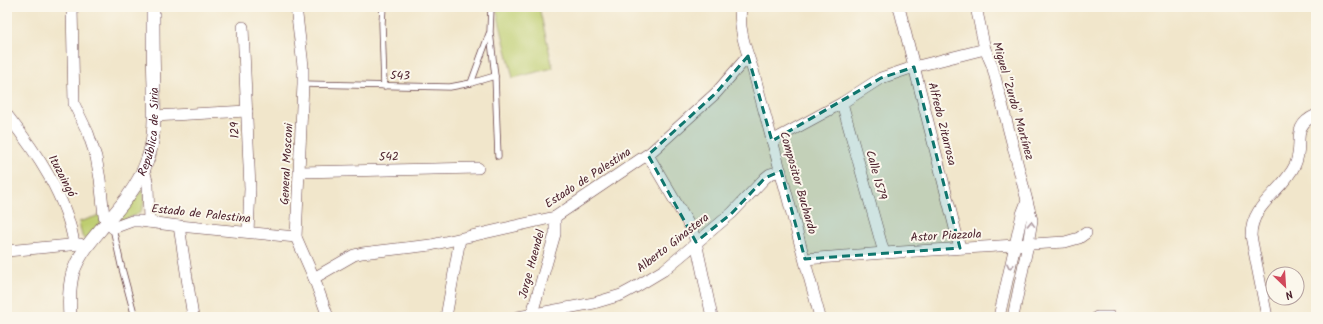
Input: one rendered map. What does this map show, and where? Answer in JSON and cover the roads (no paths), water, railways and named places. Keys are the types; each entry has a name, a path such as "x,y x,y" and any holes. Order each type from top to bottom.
{"street":[{"path":"72,7 74,104 88,133 96,157 104,216 110,225"},
{"name":"República de Siria","path":"70,317 69,296 72,278 77,262 90,241 110,225 144,169 150,149 154,116 153,7"},
{"name":"General Mosconi","path":"296,7 304,84 296,237 314,278 328,317"},
{"name":"Compositor Buchardo","path":"741,7 739,21 820,317"},
{"name":"Alfredo Zitarrosa","path":"899,7 960,248"},
{"name":"Miguel \"Zurdo\" Martínez","path":"976,7 985,49 992,65 1032,224 1012,317"},
{"name":"129","path":"243,27 250,189 248,232"},
{"path":"772,141 842,103 882,78 914,67 985,49"},
{"name":"Estado de Palestina","path":"314,278 354,255 431,245 555,217 648,155 716,93 748,56"},
{"name":"Calle 1579","path":"842,103 884,253"},
{"path":"154,116 247,111"},
{"name":"Ituzaingó","path":"7,115 29,143 55,188 70,222 74,244"},
{"path":"1267,317 1251,236 1251,227 1257,212 1295,165 1298,157 1302,124 1307,119 1316,115"},
{"path":"648,155 692,230 696,242 712,317"},
{"name":"542","path":"300,172 478,168"},
{"path":"144,169 148,185 149,222"},
{"name":"Alberto Ginastera","path":"518,317 531,316 594,303 621,295 634,288 664,270 732,213 765,178 770,174 781,171"},
{"path":"999,317 1022,214 1027,201"},
{"name":"Jorge Haendel","path":"531,316 555,234 555,217"},
{"name":"Estado de Palestina","path":"110,225 132,221 149,222 296,237"},
{"path":"179,226 193,317"},
{"name":"Astor Piazzola","path":"805,259 1065,242 1079,238 1086,233"},
{"path":"446,317 460,239"},
{"path":"7,251 90,241"}],"lane":[{"path":"383,7 382,23 384,86"},
{"path":"491,7 490,32 495,76 498,156"},
{"path":"471,83 490,32"},
{"name":"543","path":"304,84 450,87 495,76"},
{"path":"110,225 135,317"}]}
